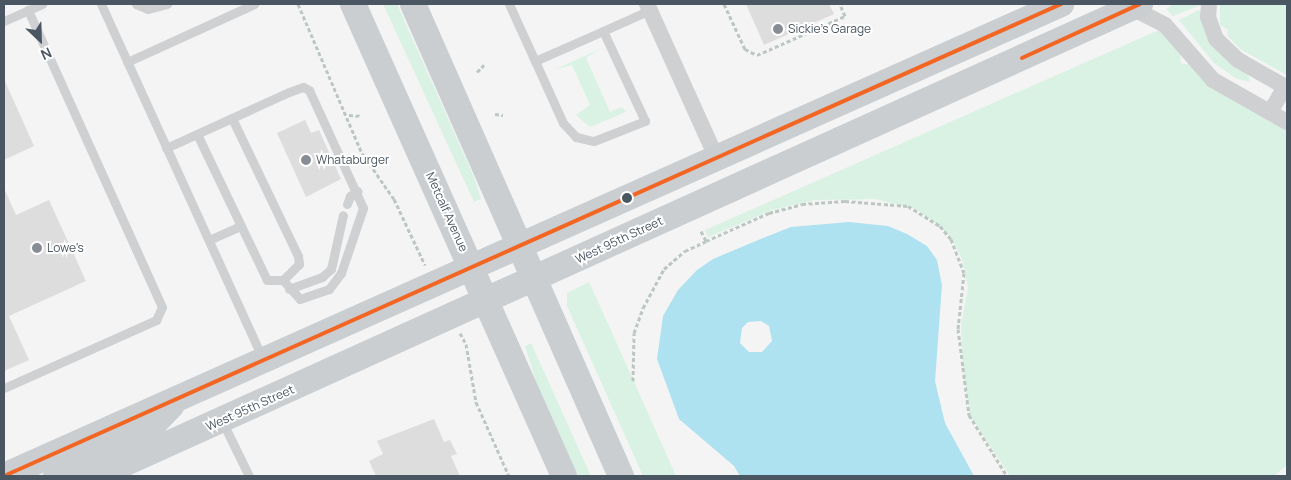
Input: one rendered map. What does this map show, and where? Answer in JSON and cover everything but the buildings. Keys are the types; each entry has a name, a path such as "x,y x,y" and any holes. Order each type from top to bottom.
{"main road":[{"name":"Metcalf Avenue","path":"353,4 564,476"},
{"path":"413,4 517,247 621,476"},
{"path":"4,476 434,282 717,159 1061,4"},
{"name":"West 95th Street","path":"97,476 451,318 1136,6"},
{"path":"56,476 147,431 177,397"}],"street":[{"path":"1209,4 1208,18 1216,39 1238,60 1286,88 1270,112"},
{"path":"1136,6 1165,25 1213,80 1287,122"},
{"path":"648,7 717,159"}],"lane":[{"path":"4,21 42,4"},
{"path":"101,4 263,359"},
{"path":"136,4 148,9 167,4"},
{"path":"127,62 254,4"},
{"path":"509,4 563,123 576,137 594,141 618,134 645,121 603,32"},
{"path":"535,61 603,32 648,7"},
{"path":"4,388 156,320 162,308 28,10"},
{"path":"166,148 289,92 303,87 309,90 358,191 363,208 335,282 305,299 289,289 283,280"},
{"path":"197,134 267,280 283,280 299,264 298,256 232,118"},
{"path":"347,204 350,196 358,191"},
{"path":"289,289 322,276 331,269 343,215"},
{"path":"208,240 240,226"},
{"path":"222,421 249,476"}],"path":[{"path":"298,4 349,115 362,153 394,199 434,282"},
{"path":"724,4 745,49 757,55 846,16 840,4"},
{"path":"477,72 484,65"},
{"path":"496,114 503,115"},
{"path":"349,115 362,116"},
{"path":"373,169 380,159"},
{"path":"633,381 634,333 643,308 664,270 685,251 770,214 818,202 878,201 908,206 940,226 951,239 964,273 958,329 969,415 1007,476"},
{"path":"701,231 706,241"},
{"path":"451,318 466,344 476,402 510,476"}],"green space":[{"path":"383,4 397,4 474,177 481,199 474,202"},
{"path":"1174,4 1203,4 1173,16 1166,9"},
{"path":"1220,4 1287,4 1287,75 1240,49 1227,35 1228,30 1220,25"},
{"path":"1199,10 1249,77 1250,82 1237,79 1214,63 1179,20"},
{"path":"1159,30 1180,53 1181,64 1188,64 1220,93 1287,131 1287,465 1274,476 1010,476 970,415 963,372 961,325 968,288 962,259 951,236 916,209 875,199 815,200 772,210 708,237 705,230"},
{"path":"600,49 586,58 610,112 622,107 626,112 590,127 576,115 590,105 572,65 556,69"},
{"path":"589,282 676,476 643,476 567,306 567,293"},
{"path":"531,343 591,476 578,476 537,385 525,346"}],"water":[{"path":"849,222 888,226 907,234 927,246 937,260 942,285 935,381 945,423 974,476 740,476 734,466 679,419 657,359 663,316 678,290 697,270 713,259 791,227","holes":["761,321 769,326 772,341 762,352 749,352 740,343 742,328 748,322"]}],"transit line":[{"path":"4,476 1061,4"},
{"path":"1022,58 1140,4"}],"place":[{"name":"Sickie's Garage","path":"778,29"},
{"name":"Whataburger","path":"306,160"},
{"name":"Lowe's","path":"37,248"}]}
